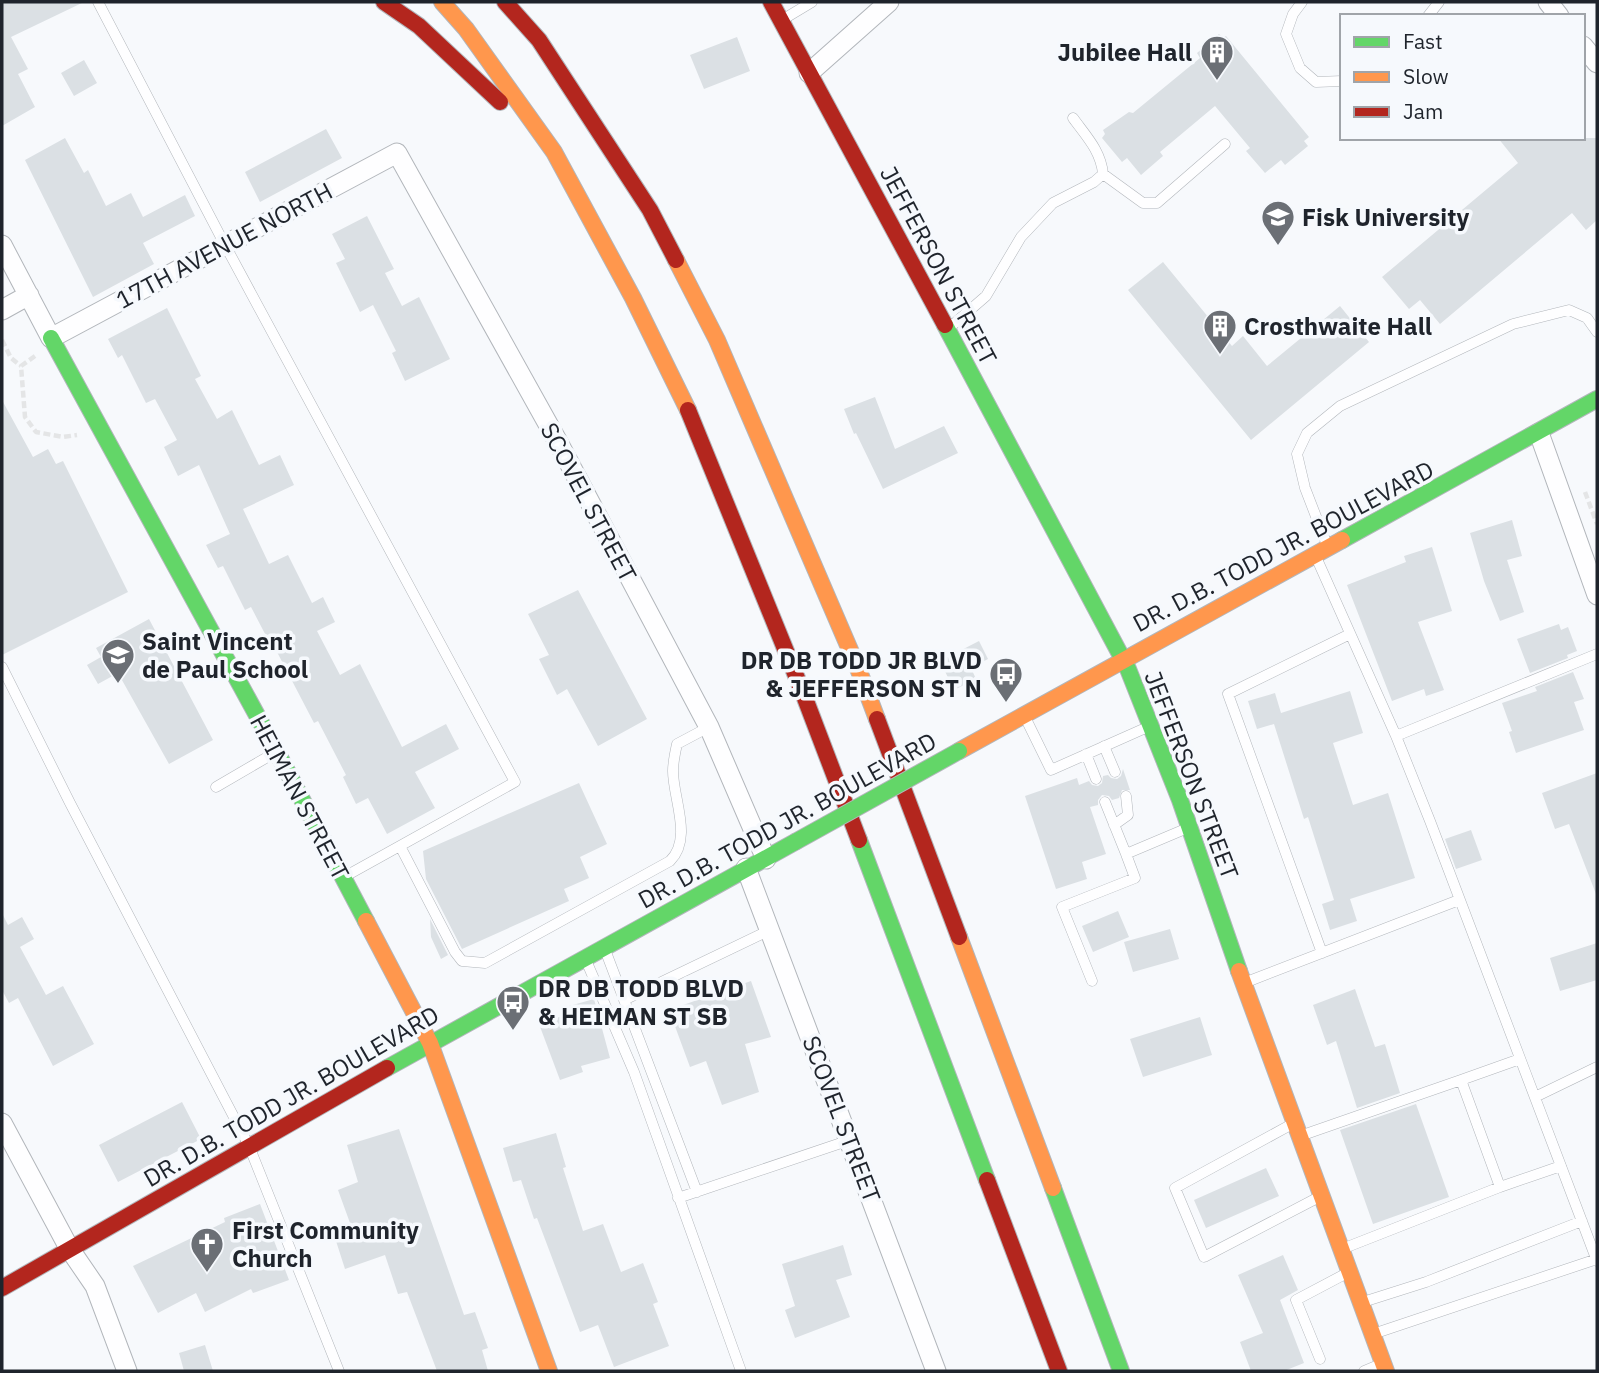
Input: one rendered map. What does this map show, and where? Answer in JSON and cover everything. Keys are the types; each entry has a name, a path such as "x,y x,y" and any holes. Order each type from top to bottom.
{"main road":[{"path":"384,2 419,26 554,152"},
{"path":"442,2 466,29 554,152 633,298 687,407 803,693 1059,1371"},
{"path":"505,2 539,40 650,210 717,340 859,671 1121,1371"},
{"name":"JEFFERSON STREET","path":"771,2 1123,659 1152,726 1190,827 1243,984 1385,1367"},
{"name":"HEIMAN STREET","path":"51,338 276,752 430,1043 549,1371"},
{"name":"DR. D.B. TODD JR. BOULEVARD","path":"2,1287 430,1043 1597,399"}],"street":[{"path":"809,73 889,2"},
{"path":"1585,48 1597,63"},
{"name":"17TH AVENUE NORTH","path":"51,338 397,153"},
{"name":"SCOVEL STREET","path":"397,153 558,442 709,727 766,859"},
{"name":"HEIMAN STREET","path":"2,245 51,338"},
{"path":"2,310 29,295"},
{"path":"1539,433 1595,586"},
{"name":"SCOVEL STREET","path":"746,868 936,1371"},
{"path":"2,1123 69,1248 95,1286 127,1371"}],"lane":[{"path":"98,2 225,245 515,782 343,877"},
{"path":"782,21 812,2"},
{"path":"1302,2 1293,13 1286,34 1300,68 1316,82 1340,81"},
{"path":"1073,118 1097,150 1103,174 1143,203 1157,203 1225,144"},
{"path":"948,330 986,296 1021,237 1053,203 1094,182 1103,174"},
{"path":"1372,1334 1597,1260 1460,900 1395,736 1350,634 1322,552 1297,454 1307,433 1340,406 1513,324 1569,310 1587,318 1597,332"},
{"path":"1322,953 1228,694 1350,634"},
{"path":"1395,736 1597,654"},
{"path":"2,667 249,1146 267,1185 339,1371"},
{"path":"1024,714 1051,770 1152,726"},
{"path":"400,846 455,952 462,961 485,963 670,861 677,854 680,842 679,816 673,773 677,744 709,727"},
{"path":"1104,746 1115,772"},
{"path":"216,787 276,752"},
{"path":"1086,754 1096,779"},
{"path":"1114,825 1128,816 1126,796"},
{"path":"1092,982 1062,906 1135,878 1105,802"},
{"path":"1126,855 1190,827"},
{"path":"1243,984 1460,900"},
{"path":"624,1000 770,930"},
{"path":"604,947 697,1192"},
{"path":"585,957 634,1072 741,1371"},
{"path":"1321,1196 1204,1257 1175,1188 1297,1130 1461,1080 1520,1059"},
{"path":"1535,1097 1597,1067"},
{"path":"1461,1080 1500,1187"},
{"path":"678,1198 850,1140"},
{"path":"1342,1249 1561,1166"},
{"path":"1361,1303 1426,1282 1582,1221"},
{"path":"1320,1359 1296,1300 1349,1272"},
{"path":"1364,1371 1385,1367"}],"path":[{"path":"2,340 11,358 21,366 25,417 36,432 63,437 78,435"},
{"path":"21,366 35,356"}],"building":[{"path":"2,2 84,2 11,37 28,69 18,74 35,107 2,126"},
{"name":"Jubilee Hall","path":"1219,34 1223,38 1226,36 1309,137 1304,141 1308,146 1285,165 1281,160 1265,173 1246,151 1250,148 1215,106 1160,152 1163,156 1141,175 1127,158 1122,162 1102,138 1105,134 1103,130 1129,112 1133,113 1200,58 1197,53"},
{"path":"737,37 750,71 704,89 690,55"},
{"path":"84,60 97,83 74,96 61,73"},
{"path":"326,129 342,158 260,202 245,172"},
{"path":"65,138 84,173 88,170 106,206 131,193 143,217 185,195 195,216 143,243 154,264 93,297 25,160"},
{"path":"1597,138 1597,220 1586,230 1572,213 1440,324 1420,300 1409,309 1382,277 1518,163 1500,140"},
{"path":"367,216 394,269 385,273 402,306 419,297 450,359 405,381 392,353 396,351 373,305 360,312 336,263 345,259 332,234"},
{"name":"Crosthwaite Hall","path":"1163,262 1232,346 1243,336 1267,366 1340,306 1369,342 1251,440 1128,290"},
{"path":"167,308 201,376 195,379 217,419 232,410 259,465 280,455 294,485 243,509 269,564 288,555 312,603 323,597 335,622 317,631 340,675 360,664 402,747 446,724 459,749 415,772 435,808 387,834 368,798 356,804 343,777 346,775 318,721 314,723 251,607 245,610 223,566 218,568 206,545 230,534 199,465 178,476 164,447 177,440 155,399 146,403 122,355 118,358 108,339"},
{"path":"875,397 895,449 944,426 958,453 883,489 844,409"},
{"path":"2,400 33,457 48,449 56,464 63,461 128,592 2,655"},
{"path":"1512,520 1522,556 1507,560 1524,612 1500,621 1484,581 1470,533"},
{"path":"1432,547 1452,611 1418,622 1444,690 1426,696 1424,689 1392,701 1347,585 1406,562 1404,556"},
{"path":"578,590 647,719 598,746 567,689 557,695 539,659 549,655 528,614"},
{"path":"149,619 213,740 169,764 118,673 98,684 87,665 101,657 96,648"},
{"path":"1559,624 1561,630 1568,627 1577,651 1567,655 1568,658 1530,673 1517,639"},
{"path":"979,641 988,659 971,668 976,679 954,690 940,661"},
{"path":"1573,672 1584,699 1574,702 1584,730 1516,753 1502,703 1537,691 1535,687"},
{"path":"1350,691 1363,733 1333,743 1353,805 1388,793 1415,878 1350,899 1357,921 1330,930 1322,904 1334,900 1308,817 1304,819 1274,724 1257,729 1248,701 1275,693 1281,713"},
{"path":"1123,769 1130,790 1122,790 1119,798 1112,800 1109,796 1102,795 1098,805 1090,807 1106,854 1082,862 1087,879 1056,889 1025,796 1077,778 1079,785 1089,781 1098,786 1102,783 1103,776 1117,779"},
{"path":"1597,773 1596,894 1569,824 1555,829 1542,793"},
{"path":"579,783 607,844 580,857 589,878 564,889 569,901 462,949 426,879 423,851"},
{"path":"1471,830 1482,860 1456,869 1445,839"},
{"path":"1118,911 1129,937 1093,952 1082,926"},
{"path":"2,913 8,925 22,917 34,939 20,947 46,995 63,986 94,1044 53,1066 18,998 9,1003 2,990"},
{"path":"430,919 448,955 441,959 431,937"},
{"path":"1170,929 1179,959 1133,972 1124,942"},
{"path":"1597,943 1597,980 1560,991 1550,958"},
{"path":"751,981 771,1037 745,1044 759,1092 722,1105 706,1061 690,1067 669,1010"},
{"path":"1355,989 1375,1047 1385,1044 1400,1093 1357,1108 1336,1041 1327,1045 1313,1005"},
{"path":"594,999 610,1058 581,1066 583,1072 560,1080 539,1024 571,1013 569,1006"},
{"path":"1200,1017 1212,1055 1143,1077 1130,1039"},
{"path":"182,1102 201,1139 118,1182 99,1145"},
{"path":"1416,1104 1449,1197 1373,1224 1340,1130"},
{"path":"399,1129 464,1315 475,1312 488,1348 482,1350 488,1371 437,1371 407,1292 398,1294 385,1255 345,1269 336,1241 354,1234 338,1190 358,1182 347,1145"},
{"path":"556,1133 566,1167 563,1168 583,1231 603,1224 621,1272 643,1263 658,1302 653,1304 669,1346 614,1367 598,1325 580,1332 537,1218 534,1219 521,1180 513,1182 503,1148"},
{"path":"1266,1168 1279,1196 1206,1228 1194,1200"},
{"path":"260,1204 289,1280 253,1293 251,1289 205,1312 196,1293 158,1313 133,1266 225,1222 224,1218"},
{"path":"843,1245 852,1275 836,1280 850,1317 795,1338 785,1310 795,1306 782,1264"},
{"path":"1283,1255 1298,1290 1280,1300 1304,1363 1284,1371 1251,1371 1240,1342 1263,1333 1238,1275"},
{"path":"205,1345 213,1371 184,1371 179,1353"}],"traffic: fast":[{"path":"945,325 1128,669 1180,800 1239,971"},
{"path":"51,338 366,921"},
{"path":"1342,540 1597,399"},
{"path":"795,842 959,751"},
{"path":"859,840 987,1180"},
{"path":"387,1068 795,842"},
{"path":"1053,1188 1121,1371"}],"traffic: slow":[{"path":"442,2 466,29 554,152 633,298 688,410"},
{"path":"676,260 717,340 877,719"},
{"path":"959,751 1342,540"},
{"path":"366,921 430,1043 549,1371"},
{"path":"959,937 1053,1188"},
{"path":"1239,971 1386,1371"}],"traffic: jam":[{"path":"384,2 419,26 500,102"},
{"path":"505,2 539,40 650,210 676,260"},
{"path":"771,2 945,325"},
{"path":"688,410 803,693 859,840"},
{"path":"877,719 959,937"},
{"path":"2,1288 387,1068"},
{"path":"987,1180 1059,1371"}],"place":[{"name":"Jubilee Hall","path":"1217,82"},
{"name":"Fisk University","path":"1278,247"},
{"name":"Crosthwaite Hall","path":"1220,356"},
{"name":"Saint Vincent de Paul School","path":"118,685"},
{"name":"DR DB TODD JR BLVD & JEFFERSON ST N","path":"1006,704"},
{"name":"DR DB TODD BLVD & HEIMAN ST SB","path":"513,1032"},
{"name":"First Community Church","path":"207,1274"}]}
